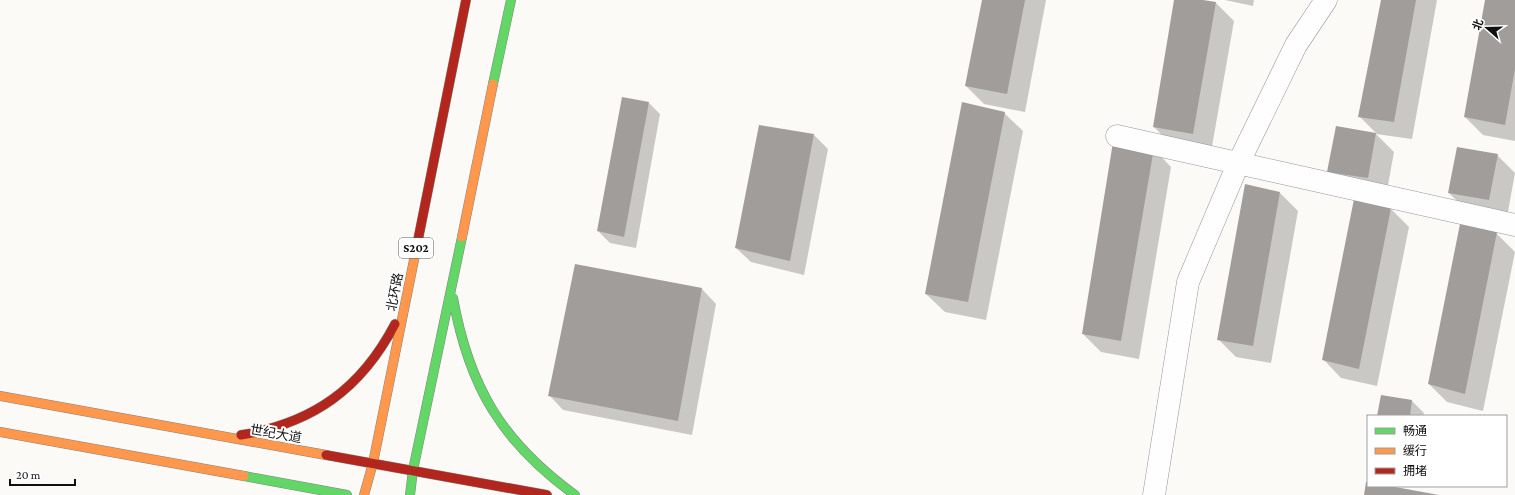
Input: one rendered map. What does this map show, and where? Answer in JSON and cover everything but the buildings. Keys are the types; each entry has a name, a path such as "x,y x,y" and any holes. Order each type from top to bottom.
{"main road":[{"name":"北环路","path":"364,495 373,463 466,0"},
{"path":"410,495 412,470 511,0"},
{"path":"452,284 455,311 463,344 477,383 493,413 525,454 544,472 575,495"},
{"path":"223,436 247,434 270,429 293,421 314,411 334,398 352,383 368,366 381,348 393,328 408,286"},
{"name":"世纪大道","path":"0,396 547,495"},
{"path":"0,432 347,495"},
{"path":"214,471 236,478 257,488"}],"street":[{"path":"1154,495 1188,282 1238,164 1296,45 1326,0"},
{"path":"1117,136 1515,225"}],"traffic: fast":[{"path":"493,84 511,0"},
{"path":"410,495 413,470 462,237"},
{"path":"453,298 460,330 469,359 479,385 493,410 509,433 527,454 549,475 575,495"},
{"path":"244,476 347,495"}],"traffic: slow":[{"path":"462,237 493,84"},
{"path":"364,495 373,463 417,245"},
{"path":"0,396 326,455"},
{"path":"0,432 244,476"}],"traffic: jam":[{"path":"417,245 466,0"},
{"path":"241,435 291,422 312,412 332,399 350,385 367,367 382,347 395,324"},
{"path":"326,455 547,495"}]}
